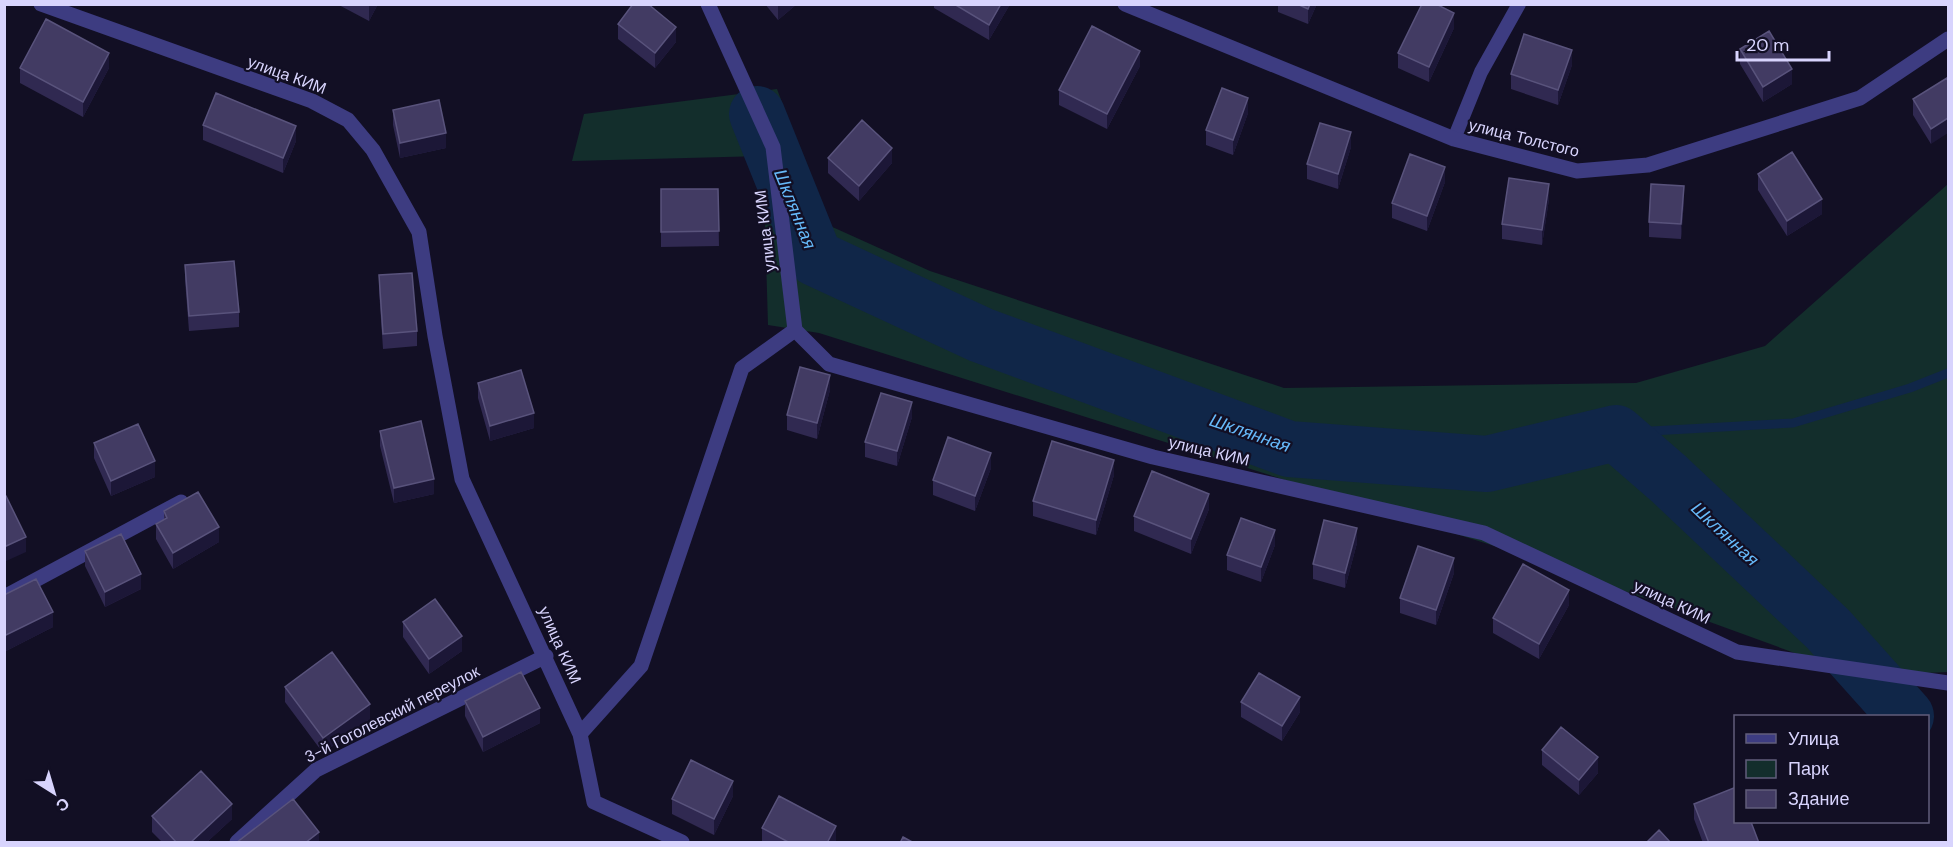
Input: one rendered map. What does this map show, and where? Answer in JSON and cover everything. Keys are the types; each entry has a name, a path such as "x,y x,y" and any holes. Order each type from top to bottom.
{"street":[{"name":"улица КИМ","path":"40,4 312,101 348,120 373,150 419,232 435,336 462,479 546,656 580,734 594,802 682,843"},
{"name":"улица КИМ","path":"708,4 773,147 795,330 829,364 1153,457 1484,532 1737,652 1948,683"},
{"name":"улица Толстого","path":"1125,4 1454,139 1577,171 1648,165 1860,98 1948,39"},
{"path":"580,734 641,666 742,368 795,330"},
{"path":"4,597 198,492"},
{"name":"3-й Гоголевский переулок","path":"237,843 316,770 546,656"}],"lane":[{"path":"1454,139 1481,72 1520,4"}],"green space":[{"path":"777,89 828,225 930,271 1284,388 1636,383 1765,346 1948,184 1948,672 1858,676 1542,561 819,333 768,325 763,156 572,161 584,114"}],"building":[{"path":"633,4 648,4 676,27 655,53 618,24"},
{"path":"954,4 1001,4 989,25"},
{"path":"1297,4 1310,4 1308,9"},
{"path":"1422,4 1436,4 1454,13 1429,67 1398,53"},
{"path":"46,19 109,53 83,102 20,68"},
{"path":"1092,26 1140,51 1107,114 1059,90"},
{"path":"1769,31 1792,69 1763,87 1740,49"},
{"path":"1524,34 1572,50 1558,90 1511,74"},
{"path":"1947,78 1948,118 1931,129 1913,99"},
{"path":"1222,88 1248,98 1233,140 1206,130"},
{"path":"216,93 296,126 283,158 203,125"},
{"path":"439,100 446,133 400,143 393,110"},
{"path":"862,120 892,148 859,186 828,158"},
{"path":"1320,123 1351,132 1338,174 1307,164"},
{"path":"1792,152 1822,199 1787,221 1758,174"},
{"path":"1410,154 1445,167 1427,216 1392,203"},
{"path":"1509,178 1549,184 1542,230 1502,224"},
{"path":"1651,184 1684,186 1681,224 1649,222"},
{"path":"661,189 718,189 719,231 661,232"},
{"path":"234,261 239,312 189,316 185,265"},
{"path":"412,273 417,331 383,334 379,275"},
{"path":"800,367 830,375 817,423 787,415"},
{"path":"521,370 534,413 490,426 478,383"},
{"path":"881,393 912,402 897,451 865,442"},
{"path":"421,421 434,479 394,488 380,431"},
{"path":"138,424 155,461 111,481 94,443"},
{"path":"948,437 991,453 975,496 933,480"},
{"path":"1052,441 1114,460 1096,520 1033,501"},
{"path":"1152,471 1209,494 1191,539 1134,516"},
{"path":"198,492 219,527 173,553 156,524 167,518 164,511"},
{"path":"4,496 26,537 4,547"},
{"path":"1241,518 1275,530 1261,567 1227,555"},
{"path":"1324,520 1357,528 1345,573 1313,564"},
{"path":"121,534 141,574 105,592 85,551"},
{"path":"1418,546 1454,558 1436,610 1400,598"},
{"path":"1523,564 1569,590 1539,644 1493,618"},
{"path":"36,579 53,612 6,635 4,632 4,595"},
{"path":"435,599 462,636 429,659 403,622"},
{"path":"332,652 370,704 323,738 285,687"},
{"path":"521,672 540,708 483,737 465,701"},
{"path":"1259,673 1300,697 1282,726 1241,702"},
{"path":"1561,727 1598,757 1579,780 1542,750"},
{"path":"691,760 733,781 714,819 672,799"},
{"path":"201,771 232,804 190,843 177,843 152,816"},
{"path":"1734,788 1734,823 1751,823 1759,843 1709,843 1694,804"},
{"path":"779,796 836,826 827,843 790,843 762,828"},
{"path":"293,799 319,832 305,843 236,843"},
{"path":"1659,830 1671,843 1646,843"},
{"path":"903,837 914,843 900,843"}],"waterway":[{"name":"Шклянная","path":"757,114 815,258 981,335 1289,449 1487,464 1616,433 1669,479 1828,629 1905,715"},
{"path":"1616,433 1793,423 1910,388 1948,373"}]}
